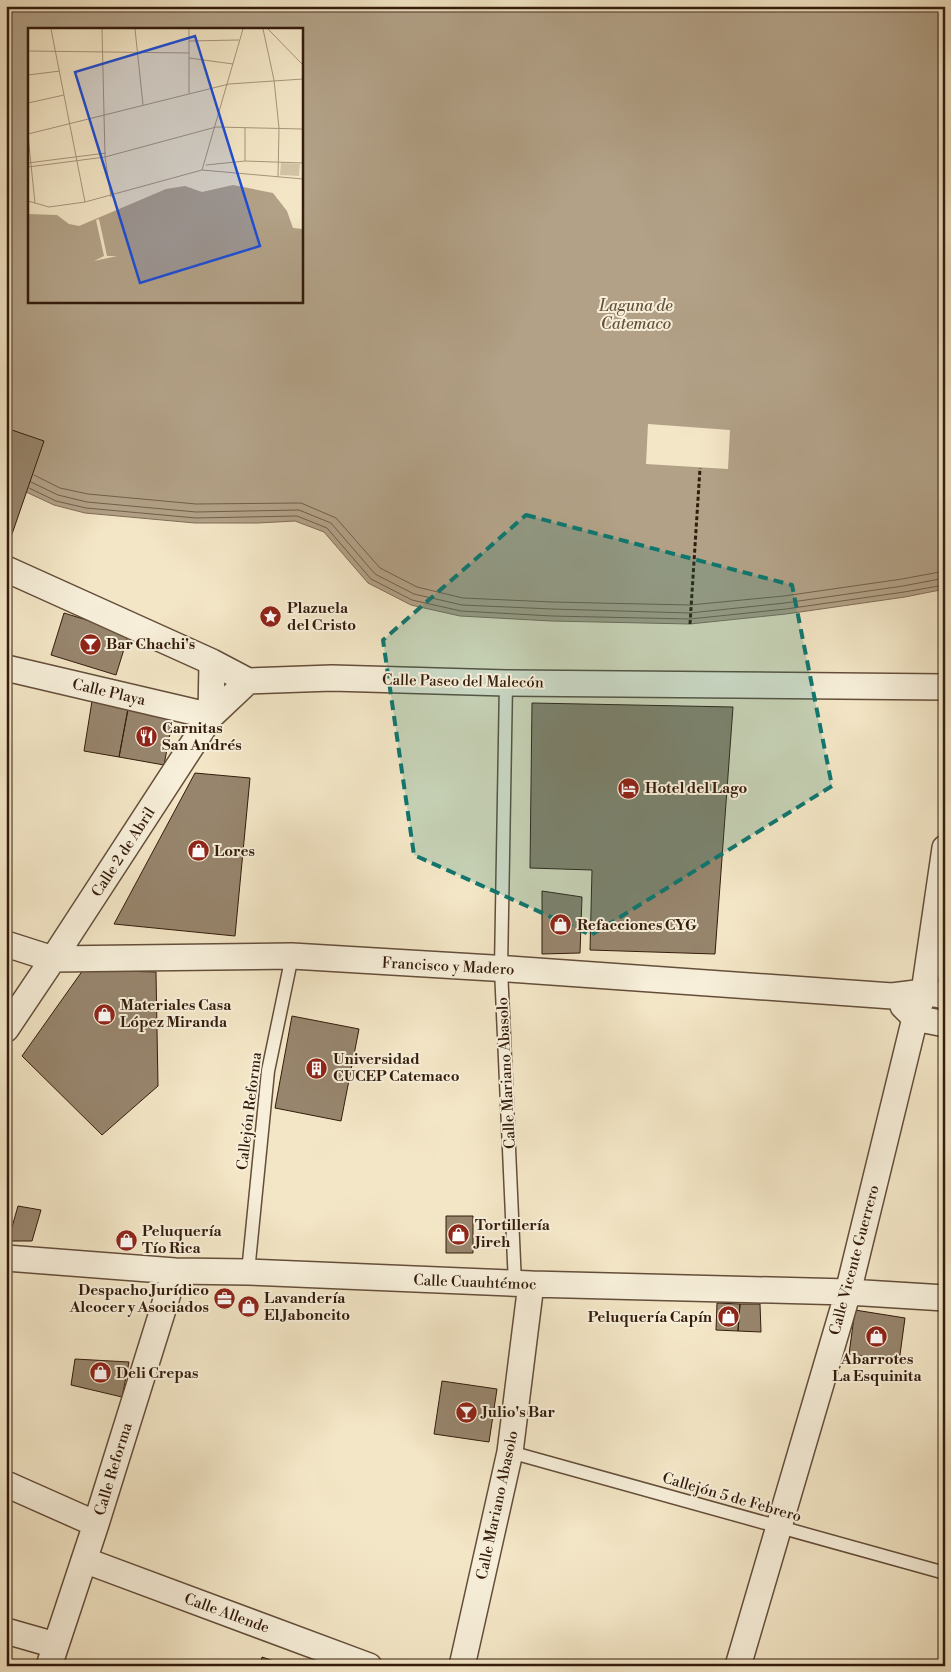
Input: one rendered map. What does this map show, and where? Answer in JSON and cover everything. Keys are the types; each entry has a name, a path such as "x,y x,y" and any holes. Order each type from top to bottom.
{"street":[{"name":"Calle Paseo del Malecón","path":"6,569 212,662 248,681 332,678 506,683 945,687"},
{"path":"211,716 212,662"},
{"name":"Calle Playa","path":"6,668 211,716"},
{"name":"Calle 2 de Abril","path":"6,1029 211,716 248,681"},
{"name":"Calle Vicente Guerrero","path":"738,1666 848,1292 915,1018 934,994 945,848"},
{"name":"Francisco y Madero","path":"6,944 53,959 292,956 892,996 934,994"},
{"path":"892,996 915,1018 945,1024"},
{"name":"Calle Cuauhtémoc","path":"6,1258 174,1271 248,1272 523,1284 848,1292 945,1298"},
{"name":"Calle Reforma","path":"52,1656 96,1524 174,1271"},
{"name":"Calle Mariano Abasolo","path":"462,1666 510,1452 523,1284"},
{"path":"6,1484 96,1524"},
{"name":"Calle Allende","path":"84,1560 369,1666"},
{"path":"6,1631 52,1656"}],"lane":[{"name":"Calle Mariano Abasolo","path":"506,683 501,969 523,1284"},
{"name":"Callejón Reforma","path":"248,1272 268,1070 292,956"},
{"name":"Callejón 5 de Febrero","path":"510,1452 945,1573"}],"path":[{"path":"690,624 700,468"}],"highlighted area":[{"path":"526,515 792,585 832,786 591,935 414,855 383,640"}],"water":[{"name":"Laguna de Catemaco","path":"6,6 945,6 945,589 905,597 786,614 690,624 551,621 460,616 411,605 368,583 324,532 295,521 195,523 85,513 54,505 26,492 6,477"}],"pier":[{"path":"648,424 730,430 728,469 646,464"}],"building":[{"path":"6,428 44,441 11,537 6,535"},
{"name":"Bar Chachi's","path":"64,613 129,633 116,675 51,655"},
{"path":"92,701 128,709 119,757 84,751"},
{"name":"Hotel del Lago","path":"532,703 733,707 715,954 590,950 592,870 530,868"},
{"name":"Carnitas San Andrés","path":"128,709 173,718 164,765 119,757"},
{"name":"Lores","path":"195,773 250,778 235,936 114,924"},
{"name":"Refacciones CYG","path":"542,891 582,897 580,953 542,954"},
{"name":"Materiales Casa López Miranda","path":"83,970 156,972 158,1086 102,1135 22,1056"},
{"name":"Universidad CUCEP Catemaco","path":"292,1016 359,1029 341,1121 275,1108"},
{"path":"18,1206 41,1210 32,1241 8,1241"},
{"name":"Tortillería Jireh","path":"446,1216 473,1216 473,1253 446,1253"},
{"name":"Peluquería Capín","path":"717,1303 740,1304 738,1331 716,1330"},
{"path":"740,1304 760,1304 761,1332 738,1331"},
{"name":"Abarrotes La Esquinita","path":"855,1310 905,1318 899,1362 849,1354"},
{"name":"Deli Crepas","path":"75,1359 129,1362 122,1397 71,1385"},
{"name":"Julio's Bar","path":"442,1381 497,1389 489,1442 434,1434"},
{"path":"262,1657 289,1666 260,1666"}],"place":[{"name":"Plazuela del Cristo","path":"271,617"},
{"name":"Bar Chachi's","path":"90,644"},
{"name":"Carnitas San Andrés","path":"146,737"},
{"name":"Hotel del Lago","path":"629,788"},
{"name":"Lores","path":"198,851"},
{"name":"Refacciones CYG","path":"561,925"},
{"name":"Materiales Casa López Miranda","path":"104,1014"},
{"name":"Universidad CUCEP Catemaco","path":"317,1068"},
{"name":"Tortillería Jireh","path":"459,1234"},
{"name":"Peluquería Tío Rica","path":"126,1240"},
{"name":"Despacho Jurídico Alcocer y Asociados","path":"225,1299"},
{"name":"Lavandería El Jaboncito","path":"248,1307"},
{"name":"Peluquería Capín","path":"728,1317"},
{"name":"Abarrotes La Esquinita","path":"877,1336"},
{"name":"Deli Crepas","path":"100,1373"},
{"name":"Julio's Bar","path":"466,1412"}]}
